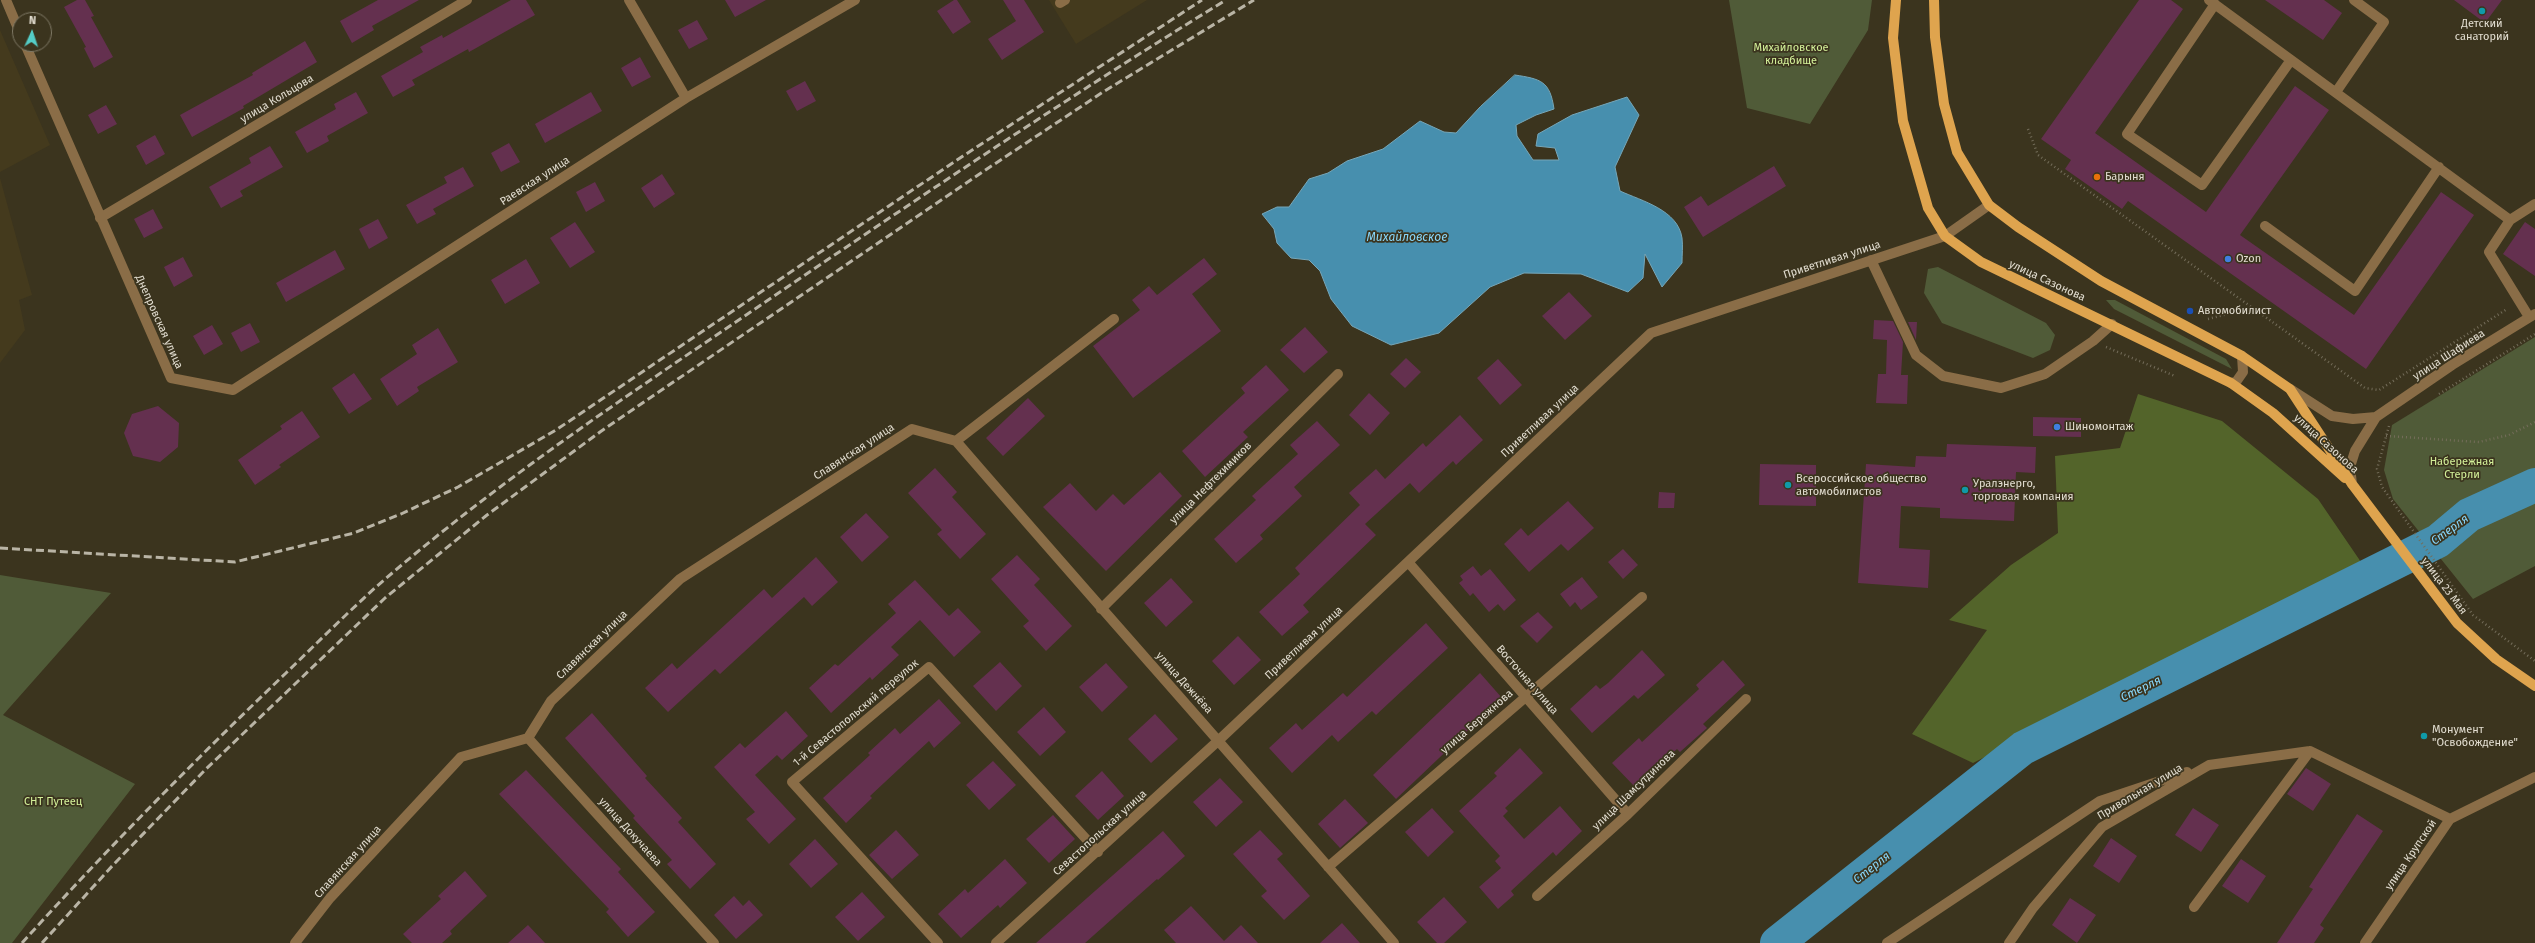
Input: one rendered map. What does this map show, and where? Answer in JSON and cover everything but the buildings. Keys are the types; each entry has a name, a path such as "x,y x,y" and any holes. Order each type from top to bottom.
{"main road":[{"name":"улица Сазонова","path":"1896,0 1893,38 1903,121 1928,208 1945,236 1980,262 2034,289 2112,324 2231,383 2273,413 2352,484"},
{"name":"улица Сазонова","path":"1934,0 1935,37 1944,104 1957,152 1989,204 2018,227 2101,281 2242,356 2290,389 2352,484"},
{"name":"улица 23 Мая","path":"2352,484 2457,624 2496,659 2535,686"}],"street":[{"path":"6,0 12,14"},
{"name":"улица Кольцова","path":"100,218 467,0"},
{"path":"629,0 686,98"},
{"name":"Раевская улица","path":"233,390 686,98 855,0"},
{"path":"2336,92 2384,22 2354,0"},
{"path":"2291,60 2202,185 2127,134 2212,2 2510,220"},
{"path":"28,52 100,218"},
{"path":"2265,226 2355,290 2439,167"},
{"name":"Приветливая улица","path":"1219,740 1651,333 1945,236 1989,204"},
{"path":"2532,316 2520,301 2489,252 2510,220 2535,204"},
{"name":"Днепровская улица","path":"100,218 171,378 233,390"},
{"path":"1871,260 1916,355 1943,376 2001,388 2045,374 2093,341 2112,324"},
{"name":"улица Шафиева","path":"2376,417 2452,365 2532,316"},
{"path":"956,441 1114,319"},
{"path":"2231,383 2236,382 2243,372 2242,356"},
{"name":"улица Нефтехимиков","path":"1101,610 1338,374"},
{"path":"2290,389 2332,416 2353,419 2376,417"},
{"path":"2352,484 2350,467 2355,450 2376,417"},
{"name":"Славянская улица","path":"295,943 330,898 461,757 528,738 551,701 680,579 912,429 956,441"},
{"name":"улица Дежнёва","path":"956,441 1101,610 1219,740 1394,943"},
{"name":"Восточная улица","path":"1408,562 1628,814"},
{"name":"улица Бережнова","path":"1328,867 1524,696 1642,597"},
{"name":"1-й Севастопольский переулок","path":"938,943 792,782 929,667 1098,852"},
{"name":"улица Шамсутдинова","path":"1536,896 1628,814 1746,699"},
{"name":"улица Докучаева","path":"528,738 714,943"},
{"name":"Севастопольская улица","path":"996,943 1098,852 1219,740"},
{"path":"2194,907 2310,751 2450,819"},
{"name":"Привольная улица","path":"2009,943 2033,908 2102,827 2209,765 2310,751"},
{"path":"1887,943 2100,801 2209,765"},
{"name":"улица Крупской","path":"2365,943 2450,819 2535,777"}],"path":[{"path":"2028,129 2038,155 2365,388 2379,390 2520,301"},
{"path":"2208,319 2252,308"},
{"path":"2437,395 2535,334"},
{"path":"2093,341 2175,376"},
{"path":"2395,422 2389,426 2377,469 2384,490 2473,615 2535,661"},
{"path":"2386,436 2479,442 2509,435 2535,422"}],"shaded area":[{"path":"1049,0 1147,0 1076,44"},
{"path":"0,30 50,145 0,172"},
{"path":"0,178 32,295 19,300 25,330 0,363"}],"green space":[{"name":"Михайловское кладбище","path":"1729,0 1872,0 1868,30 1810,124 1747,108"},
{"path":"1938,267 2046,323 2055,335 2050,350 2033,358 1942,323 1924,293 1928,269"},
{"path":"2106,300 2115,300 2226,359 2232,369 2114,309"},
{"name":"Набережная Стерли","path":"2535,337 2535,566 2473,599 2393,499 2384,470 2392,425"},
{"path":"2138,394 2222,421 2318,499 2363,565 1973,763 1912,734 1987,630 1949,620 2011,565 2058,533 2055,456 2120,448"},
{"name":"СНТ Путеец","path":"0,575 111,593 3,715 135,784 12,943 0,943"}],"water":[{"name":"Михайловское","path":"1515,75 1532,78 1543,83 1550,92 1554,109 1536,115 1516,125 1517,136 1533,160 1559,160 1555,148 1536,146 1538,134 1572,115 1627,97 1639,115 1615,167 1620,191 1658,208 1674,220 1679,228 1682,238 1682,263 1662,287 1645,254 1643,278 1628,292 1581,274 1524,273 1490,287 1439,333 1391,345 1352,326 1331,299 1320,271 1309,260 1291,258 1277,243 1274,229 1262,214 1277,207 1289,207 1309,179 1328,173 1347,161 1383,149 1420,121 1444,132 1456,133 1480,107"}],"waterway":[{"name":"Стерля","path":"1777,943 2023,748 2438,541 2469,515 2535,485"}],"railway":[{"path":"0,548 235,562 354,533 401,514 458,487 556,430 963,156 1202,0"},
{"path":"22,943 86,873 218,739 376,587 467,512 609,408 872,230 1048,113 1226,0"},
{"path":"42,943 114,864 205,770 385,598 487,515 600,432 975,177 1103,92 1254,0"}],"place":[{"name":"Детский санаторий","path":"2482,11"},
{"name":"Барыня","path":"2097,177"},
{"name":"Ozon","path":"2228,259"},
{"name":"Автомобилист","path":"2190,311"},
{"name":"Шиномонтаж","path":"2057,427"},
{"name":"Всероссийское общество автомобилистов","path":"1788,485"},
{"name":"Уралэнерго, торговая компания","path":"1965,490"},
{"name":"Монумент \"Освобождение\"","path":"2424,736"}]}
